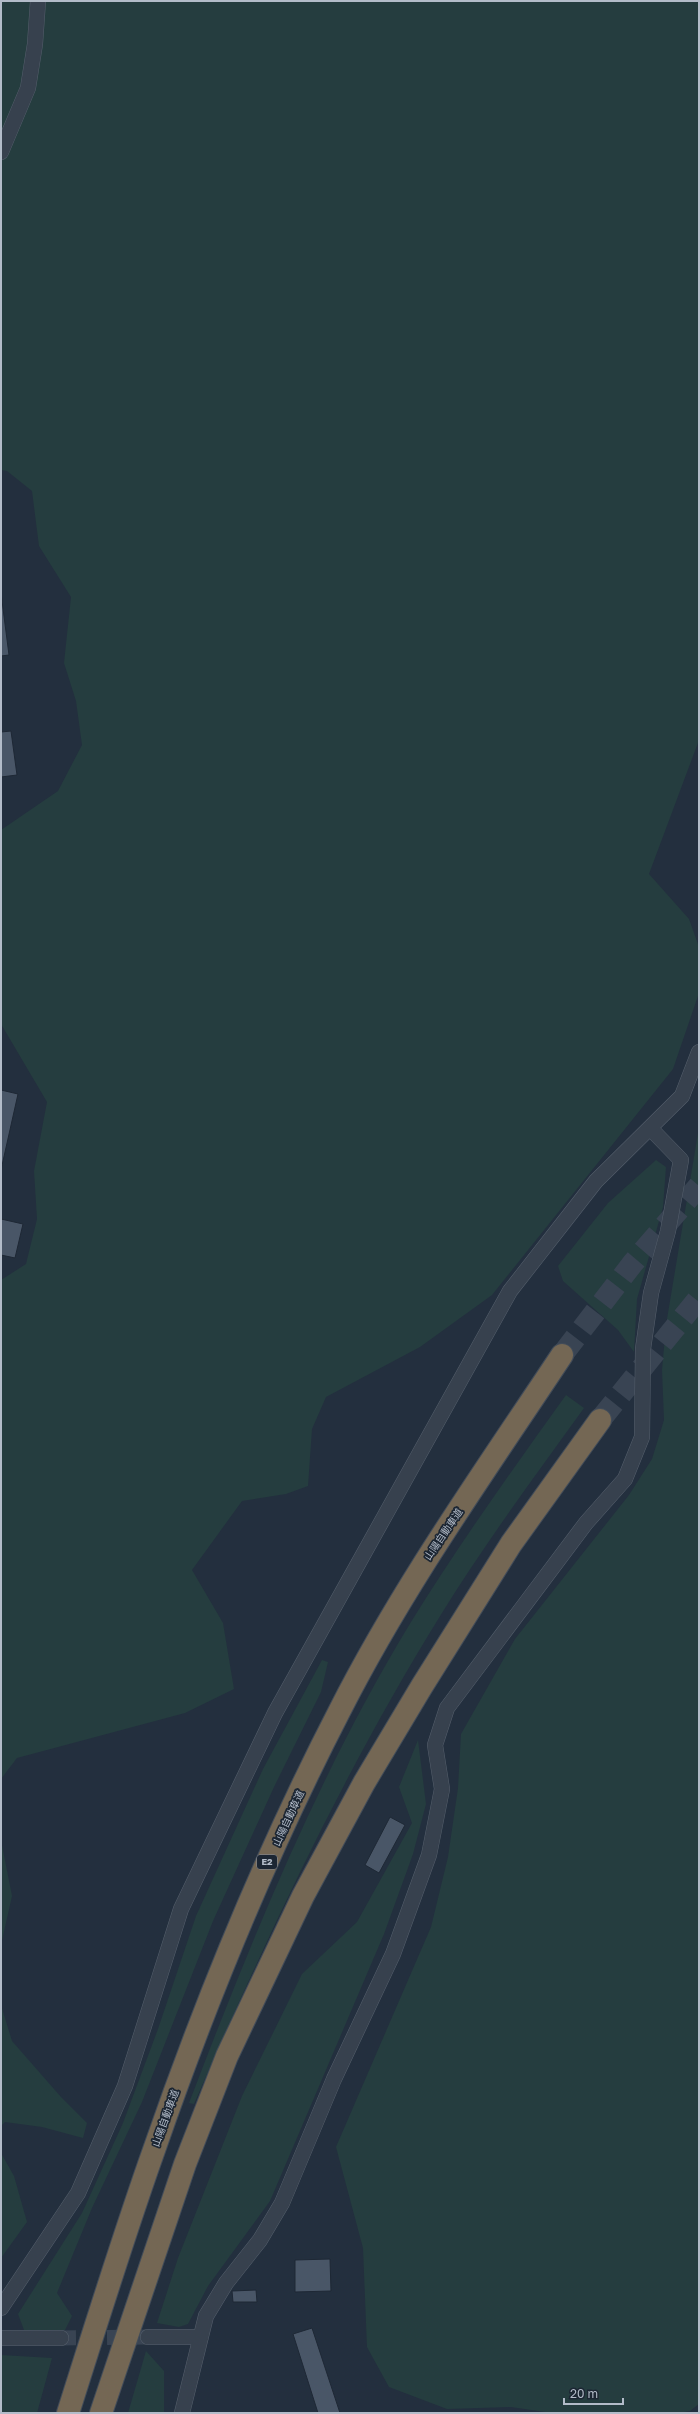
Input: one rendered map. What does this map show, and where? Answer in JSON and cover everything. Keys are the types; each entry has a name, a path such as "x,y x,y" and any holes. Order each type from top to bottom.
{"highway":[{"name":"山陽自動車道","path":"68,2413 153,2151 192,2046 266,1865 340,1709 423,1563 562,1355"},
{"path":"101,2413 185,2164 228,2056 303,1896 364,1783 422,1686 512,1544 600,1420"}],"street":[{"path":"1,152 28,88 35,44 38,1"},
{"path":"1,2308 78,2193 125,2086 181,1909 275,1713 510,1291 596,1182 682,1096 699,1052"},
{"path":"182,2413 206,2316 222,2289 260,2240 282,2203 334,2079 392,1954 429,1855 442,1789 435,1745 447,1708 586,1523 625,1479 642,1437 643,1349 651,1293 668,1231 681,1160 650,1128"},
{"path":"148,2337 201,2337"},
{"path":"1,2338 61,2338"}],"green space":[{"path":"1,1 699,1 699,740 649,874 689,919 699,947 699,993 673,1069 492,1295 420,1347 326,1397 312,1429 308,1486 286,1494 242,1501 192,1570 223,1623 234,1689 185,1713 17,1758 1,1779 1,1280 26,1264 37,1219 34,1171 47,1102 1,1024 1,830 58,791 82,745 76,701 64,663 71,597 39,546 32,491 7,471 1,470"},
{"path":"699,1127 699,2404 690,2411 679,2413 552,2413 511,2407 447,2409 389,2387 367,2347 363,2248 336,2147 431,1927 448,1857 458,1788 461,1734 515,1639 629,1495 652,1459 664,1420 662,1370 666,1325"},
{"path":"656,1160 666,1167 663,1207 637,1299 634,1352 618,1330 563,1281 558,1266 608,1203"},
{"path":"566,1395 584,1408 511,1509 442,1613 406,1672 340,1793 309,1854 250,1978 194,2104 189,2103 237,1979 289,1857 346,1738 378,1679 429,1593 487,1507"},
{"path":"322,1660 328,1662 321,1692 274,1787 213,1921 142,2102 92,2208 57,2293 72,2316 65,2330 24,2330 18,2314 82,2213 123,2123 158,2029 196,1916 263,1769"},
{"path":"418,1740 426,1804 413,1854 384,1934 270,2201 208,2286 188,2324 179,2327 157,2323 178,2258 242,2096 302,1974 357,1922 412,1823 399,1787"},
{"path":"1,1840 12,1896 1,1945"},
{"path":"1,2005 12,2041 61,2097 87,2123 83,2138 42,2127 5,2122 1,2126"},
{"path":"1,2153 14,2176 27,2222 1,2258"},
{"path":"146,2351 164,2371 164,2413 128,2413"},
{"path":"1,2355 52,2358 37,2413 1,2413"}],"building":[{"path":"1,593 9,655 1,656"},
{"path":"11,731 17,775 1,777 1,732"},
{"path":"1,1090 18,1094 1,1170"},
{"path":"1,1219 23,1224 15,1258 1,1255"},
{"path":"390,1817 405,1825 379,1873 365,1865"},
{"path":"330,2259 331,2291 295,2292 295,2260"},
{"path":"256,2290 257,2302 233,2302 232,2291"},
{"path":"312,2328 340,2413 318,2413 293,2334"}],"tunnel":[{"path":"562,1355 633,1263 699,1186"},
{"path":"600,1420 699,1298"},
{"path":"61,2338 148,2337"}]}
